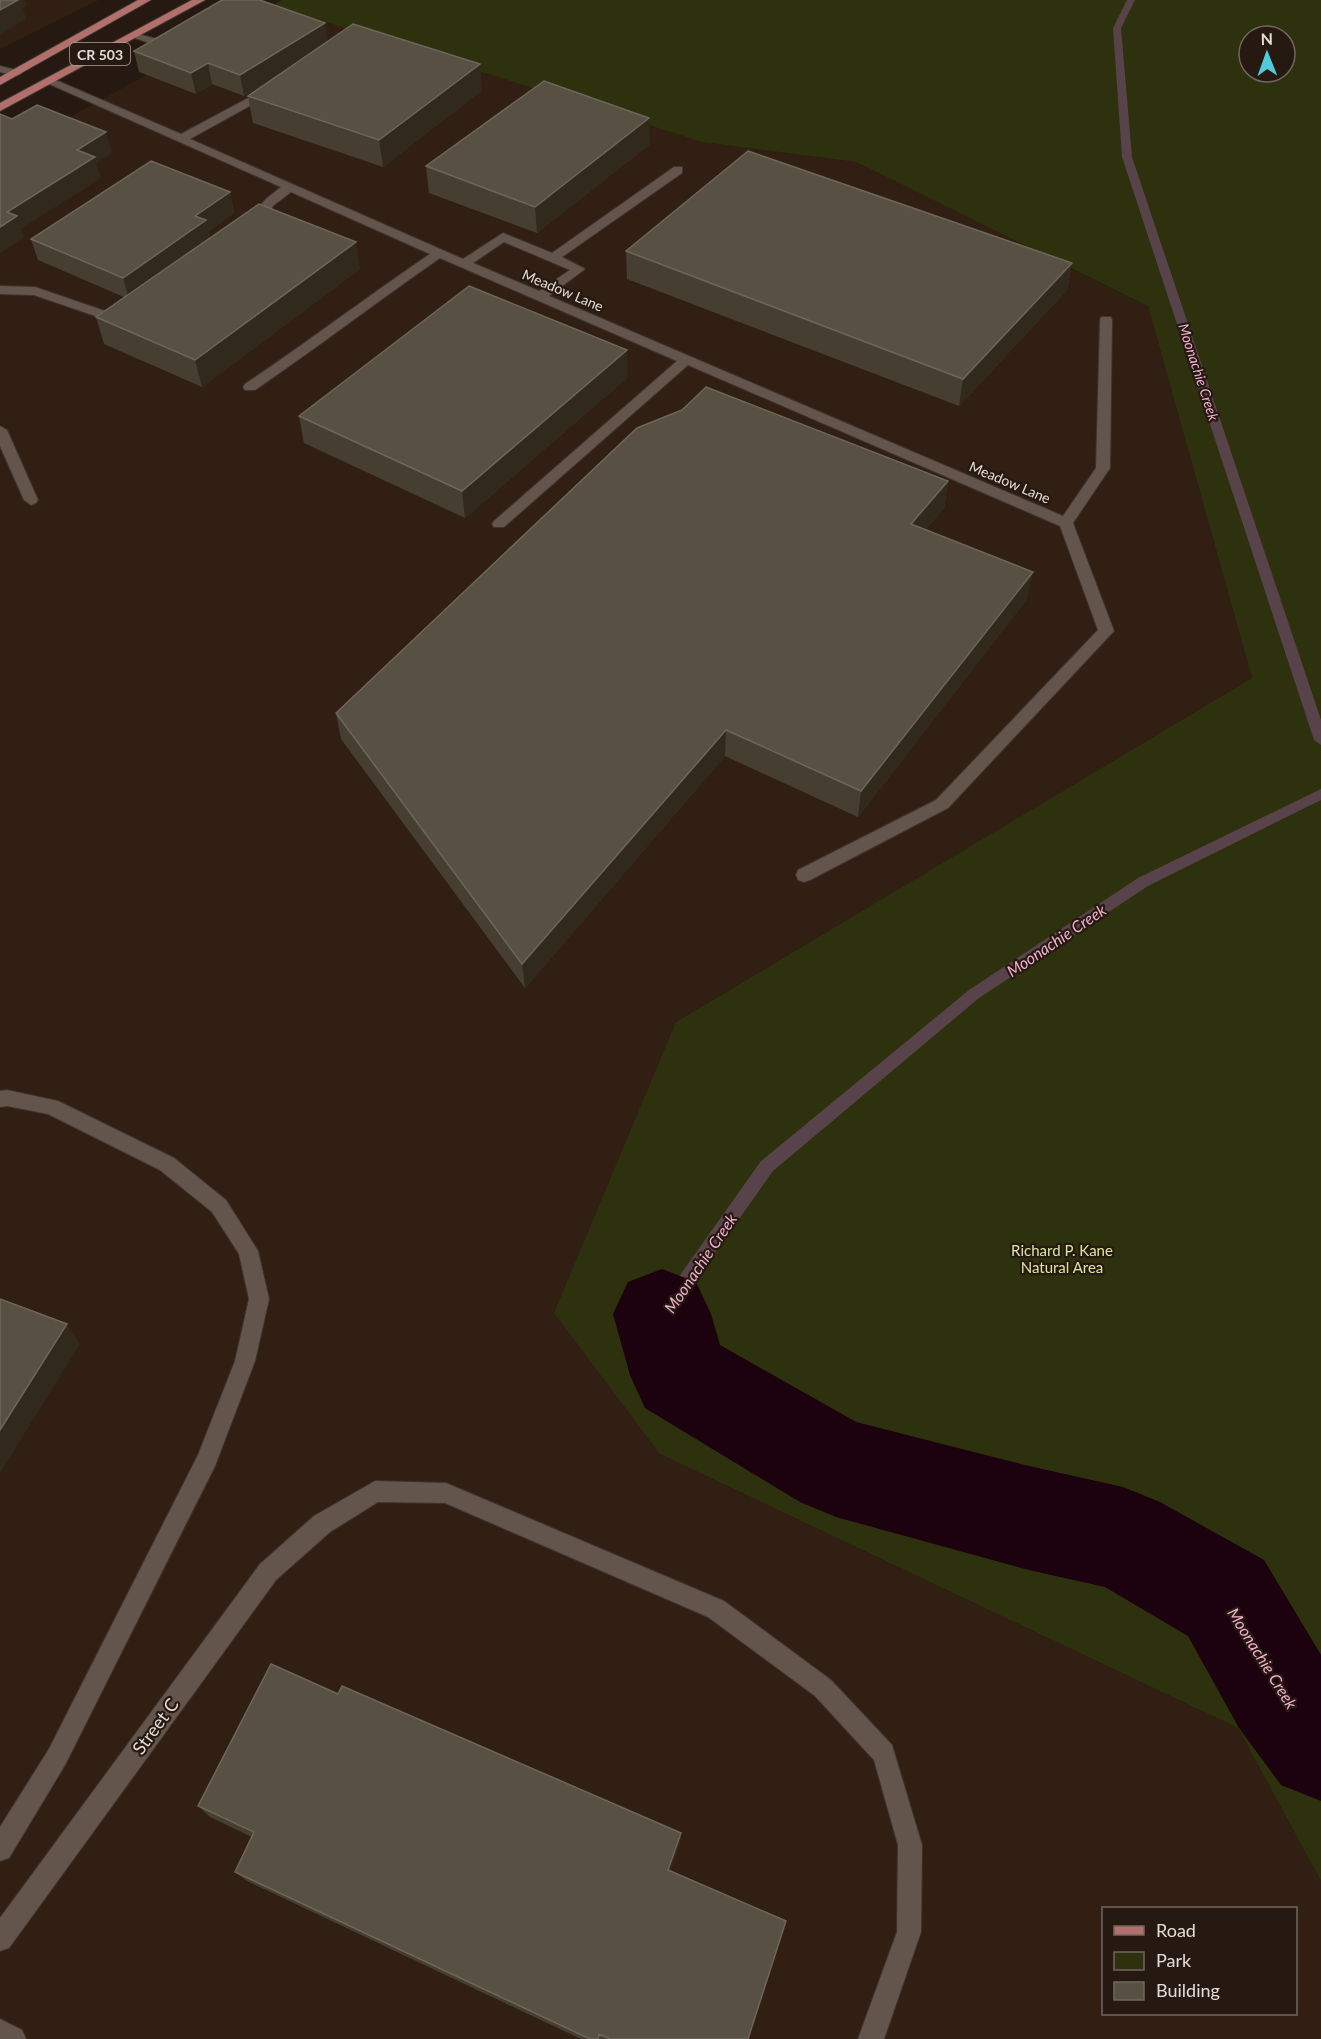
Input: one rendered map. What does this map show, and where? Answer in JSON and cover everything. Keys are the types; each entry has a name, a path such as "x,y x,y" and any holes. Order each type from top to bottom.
{"main road":[{"name":"CR 503","path":"0,82 146,0"},
{"name":"CR 503","path":"0,108 200,0"}],"street":[{"path":"134,36 158,42 189,28"},
{"path":"0,69 16,73"},
{"name":"Meadow Lane","path":"51,81 464,264 1066,523"},
{"path":"181,139 275,88"},
{"path":"553,258 678,170"},
{"path":"238,235 252,224 270,202 289,187"},
{"path":"464,264 503,237 579,269 540,296"},
{"path":"250,387 311,346 345,318 439,253"},
{"path":"0,290 35,291 107,316 120,314 130,308"},
{"path":"804,875 942,804 1106,632 1066,523 1103,468 1106,320"},
{"path":"499,524 686,360"},
{"path":"0,430 31,500"},
{"path":"0,1099 8,1098 51,1107 167,1164 219,1206 248,1251 259,1299 245,1361 207,1459 57,1757 0,1849"},
{"name":"Street C","path":"0,1939 268,1572 322,1524 375,1491 446,1492 716,1609 823,1688 885,1753 910,1845 909,1932 872,2039"},
{"path":"0,2032 13,2039"}],"shaded area":[{"path":"0,0 99,0 0,49"},
{"path":"272,5 702,142 856,162 1148,306 1252,678 676,1022 660,1454 1238,1728 1321,1881 1321,2039 0,2039 0,156"}],"green space":[{"name":"Richard P. Kane Natural Area","path":"282,0 1321,0 1321,1881 1238,1728 660,1454 554,1313 676,1022 1252,678 1148,306 856,162 702,142 272,5"}],"building":[{"path":"0,0 18,0 0,10"},
{"path":"222,0 260,0 325,23 240,75 208,63 191,73 134,51"},
{"path":"353,24 480,64 379,140 248,96"},
{"path":"544,81 649,118 535,207 426,166"},
{"path":"37,105 106,132 77,150 95,157 7,212 17,216 0,227 0,114 12,119"},
{"path":"748,151 1072,263 963,379 626,251"},
{"path":"151,161 230,192 195,216 206,220 123,278 31,239"},
{"path":"259,204 356,242 195,360 96,317"},
{"path":"469,286 627,350 462,491 299,416"},
{"path":"706,387 948,481 911,524 1033,572 861,791 726,730 522,964 336,713 637,428 682,410"},
{"path":"0,1299 67,1324 0,1430"},
{"path":"271,1664 338,1694 342,1686 681,1833 668,1870 786,1921 748,2039 610,2039 599,2034 598,2039 590,2039 235,1872 254,1832 198,1806"}],"waterway":[{"name":"Moonachie Creek","path":"1131,0 1117,28 1127,157 1321,740"},
{"name":"Moonachie Creek","path":"662,1314 767,1166 974,994 1143,882 1321,794"},
{"name":"Moonachie Creek","path":"662,1314 680,1375 836,1467 1029,1518 1123,1539 1226,1598 1278,1689 1321,1745"}]}
